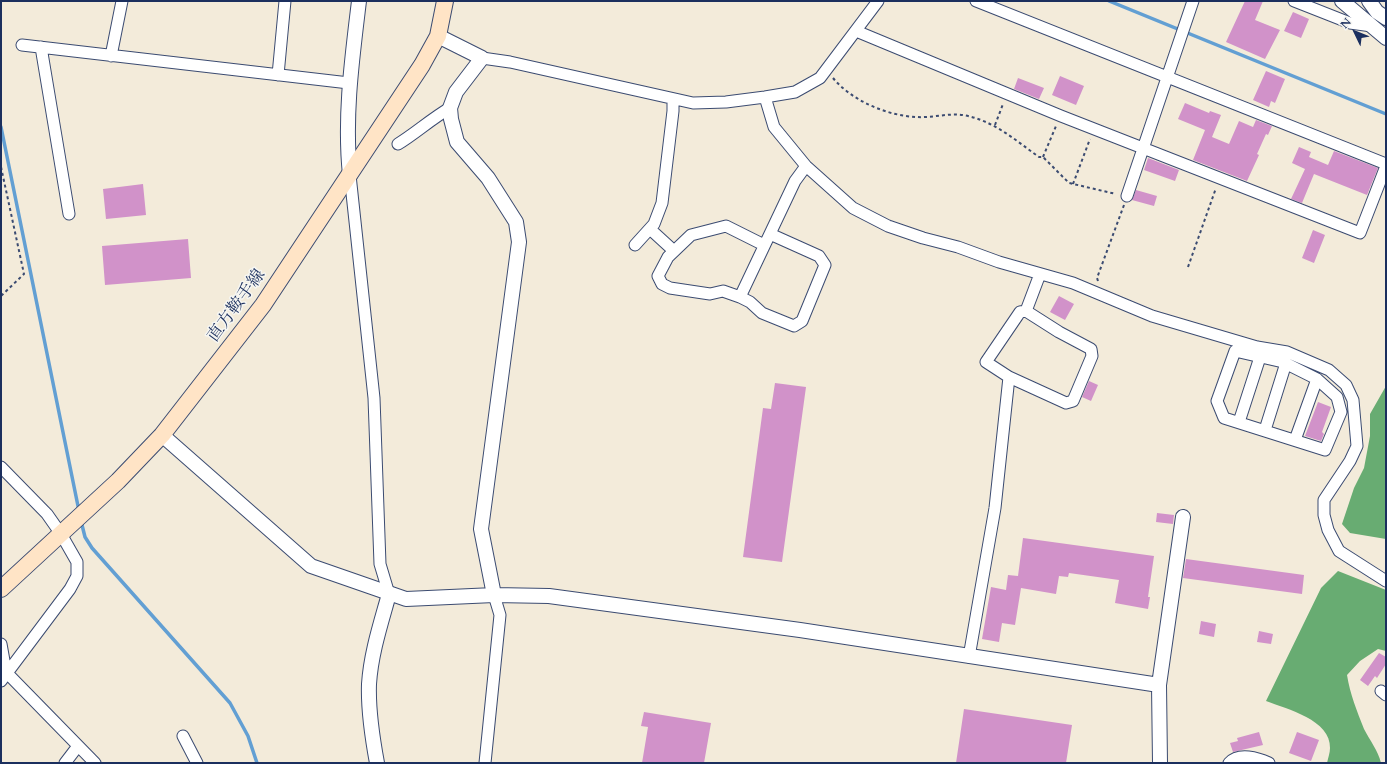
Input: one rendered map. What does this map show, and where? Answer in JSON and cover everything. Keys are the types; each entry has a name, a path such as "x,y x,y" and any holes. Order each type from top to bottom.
{"main road":[{"name":"直方鞍手線","path":"1,589 118,481 162,435 263,306 422,65 438,36 445,1"}],"street":[{"path":"111,56 122,1"},
{"path":"278,75 285,1"},
{"path":"359,1 349,83 347,140 374,398 380,564 389,594 375,645 369,683 370,723 377,763"},
{"path":"438,36 482,58 510,62 595,80 673,99 700,102 726,102 795,92 820,78 878,1"},
{"path":"856,31 1006,94 1360,233 1386,165 1167,76 976,1"},
{"path":"1127,196 1145,148 1167,76 1193,1"},
{"path":"1294,1 1350,23 1372,26"},
{"path":"1342,1 1386,38"},
{"path":"1369,1 1377,12 1386,18"},
{"path":"22,45 349,83"},
{"path":"41,47 69,214"},
{"path":"482,58 456,92 450,108 450,119 458,142 488,178 516,222 519,242 481,529 494,595 500,615 485,763"},
{"path":"765,97 774,127 806,166 853,208 888,226 1073,283 1152,316 1262,353 1317,379 1337,397 1341,412 1325,450 1224,418 1217,401 1235,351 1262,353 1287,352 1329,370 1346,386 1353,400 1358,446 1350,461 1324,500 1324,515 1328,530 1339,551 1386,581"},
{"path":"635,244 654,224 662,203 673,111 673,99"},
{"path":"398,144 416,132 431,118 450,108"},
{"path":"740,297 794,181 806,166"},
{"path":"764,245 726,226 691,235 668,257 658,276 662,284 700,293 710,294 723,291 740,297 750,302 762,313 794,326 802,321 825,265 819,256 770,234"},
{"path":"650,228 674,251"},
{"path":"1026,311 1040,274"},
{"path":"1026,311 1059,332 1091,349 1092,356 1073,401 1066,403 1009,377 986,362 1020,312 1026,311"},
{"path":"1239,422 1262,353"},
{"path":"1265,430 1286,364"},
{"path":"969,657 995,508 1009,377"},
{"path":"1295,440 1317,379"},
{"path":"162,435 311,566 406,599 425,600 494,595 549,596 800,630 1159,685"},
{"path":"1,467 47,514 61,534 77,562 77,576 70,589 3,677"},
{"path":"1160,763 1159,685 1183,517"},
{"path":"1,644 3,677 78,746 94,763"},
{"path":"183,736 197,763"},
{"path":"65,763 78,746"},
{"path":"1229,763 1238,758 1253,757 1269,763"}],"path":[{"path":"826,70 848,93 885,111 917,117 962,115 995,126 1040,157 1043,157 1069,183 1127,196 1097,278"},
{"path":"995,126 1006,94"},
{"path":"1043,157 1061,116"},
{"path":"1072,184 1094,129"},
{"path":"1,167 24,274 1,296"},
{"path":"1188,267 1219,177"}],"green space":[{"path":"1386,386 1386,539 1350,533 1342,524 1354,488 1364,468 1370,436 1370,414"},
{"path":"1338,571 1386,590 1386,651 1378,649 1360,661 1347,675 1352,696 1364,729 1378,754 1381,763 1327,763 1330,748 1328,738 1323,730 1316,723 1306,717 1266,701 1321,588"}],"building":[{"path":"1245,1 1263,1 1255,20 1280,30 1265,59 1226,42"},
{"path":"1293,12 1309,19 1301,38 1284,31"},
{"path":"1266,71 1285,79 1275,103 1271,101 1269,107 1253,100"},
{"path":"1060,76 1084,86 1076,105 1052,95"},
{"path":"1018,78 1044,88 1039,99 1014,89"},
{"path":"1185,103 1209,113 1210,111 1221,115 1212,137 1229,144 1239,121 1253,127 1256,120 1272,126 1268,135 1266,134 1257,154 1259,155 1247,181 1193,160 1205,130 1178,119"},
{"path":"1299,147 1311,152 1309,157 1328,165 1334,151 1378,168 1367,195 1314,174 1302,203 1291,199 1305,169 1292,163"},
{"path":"1148,158 1179,170 1175,181 1144,170"},
{"path":"143,184 146,215 106,219 103,189"},
{"path":"1136,190 1157,196 1154,206 1132,200"},
{"path":"1313,230 1325,235 1314,263 1302,258"},
{"path":"188,239 191,278 105,285 102,246"},
{"path":"1059,296 1074,304 1065,320 1050,312"},
{"path":"1089,381 1098,385 1091,401 1082,397"},
{"path":"775,383 806,387 782,562 743,557 763,408 771,409"},
{"path":"1318,402 1331,407 1322,432 1324,434 1321,441 1305,436"},
{"path":"1157,513 1174,515 1173,524 1156,522"},
{"path":"1023,538 1154,556 1148,597 1150,597 1148,609 1115,603 1119,580 1069,573 1068,577 1059,576 1056,594 1021,588 1015,625 1002,623 999,642 982,639 991,587 1006,590 1008,575 1018,576"},
{"path":"1186,559 1304,575 1302,594 1183,578"},
{"path":"1201,621 1216,624 1214,637 1199,634"},
{"path":"1259,631 1273,634 1271,644 1257,642"},
{"path":"1379,653 1386,657 1386,664 1377,678 1375,676 1368,686 1360,680"},
{"path":"964,709 1072,725 1066,763 956,763"},
{"path":"644,712 711,723 704,763 642,763 648,727 641,726"},
{"path":"1259,732 1263,745 1233,752 1230,743 1238,741 1237,738"},
{"path":"1297,732 1319,740 1311,761 1289,753"}],"waterway":[{"path":"1109,1 1386,114"},
{"path":"1,127 79,511"},
{"path":"81,521 85,537 92,548 230,703 248,736 257,763"}]}
